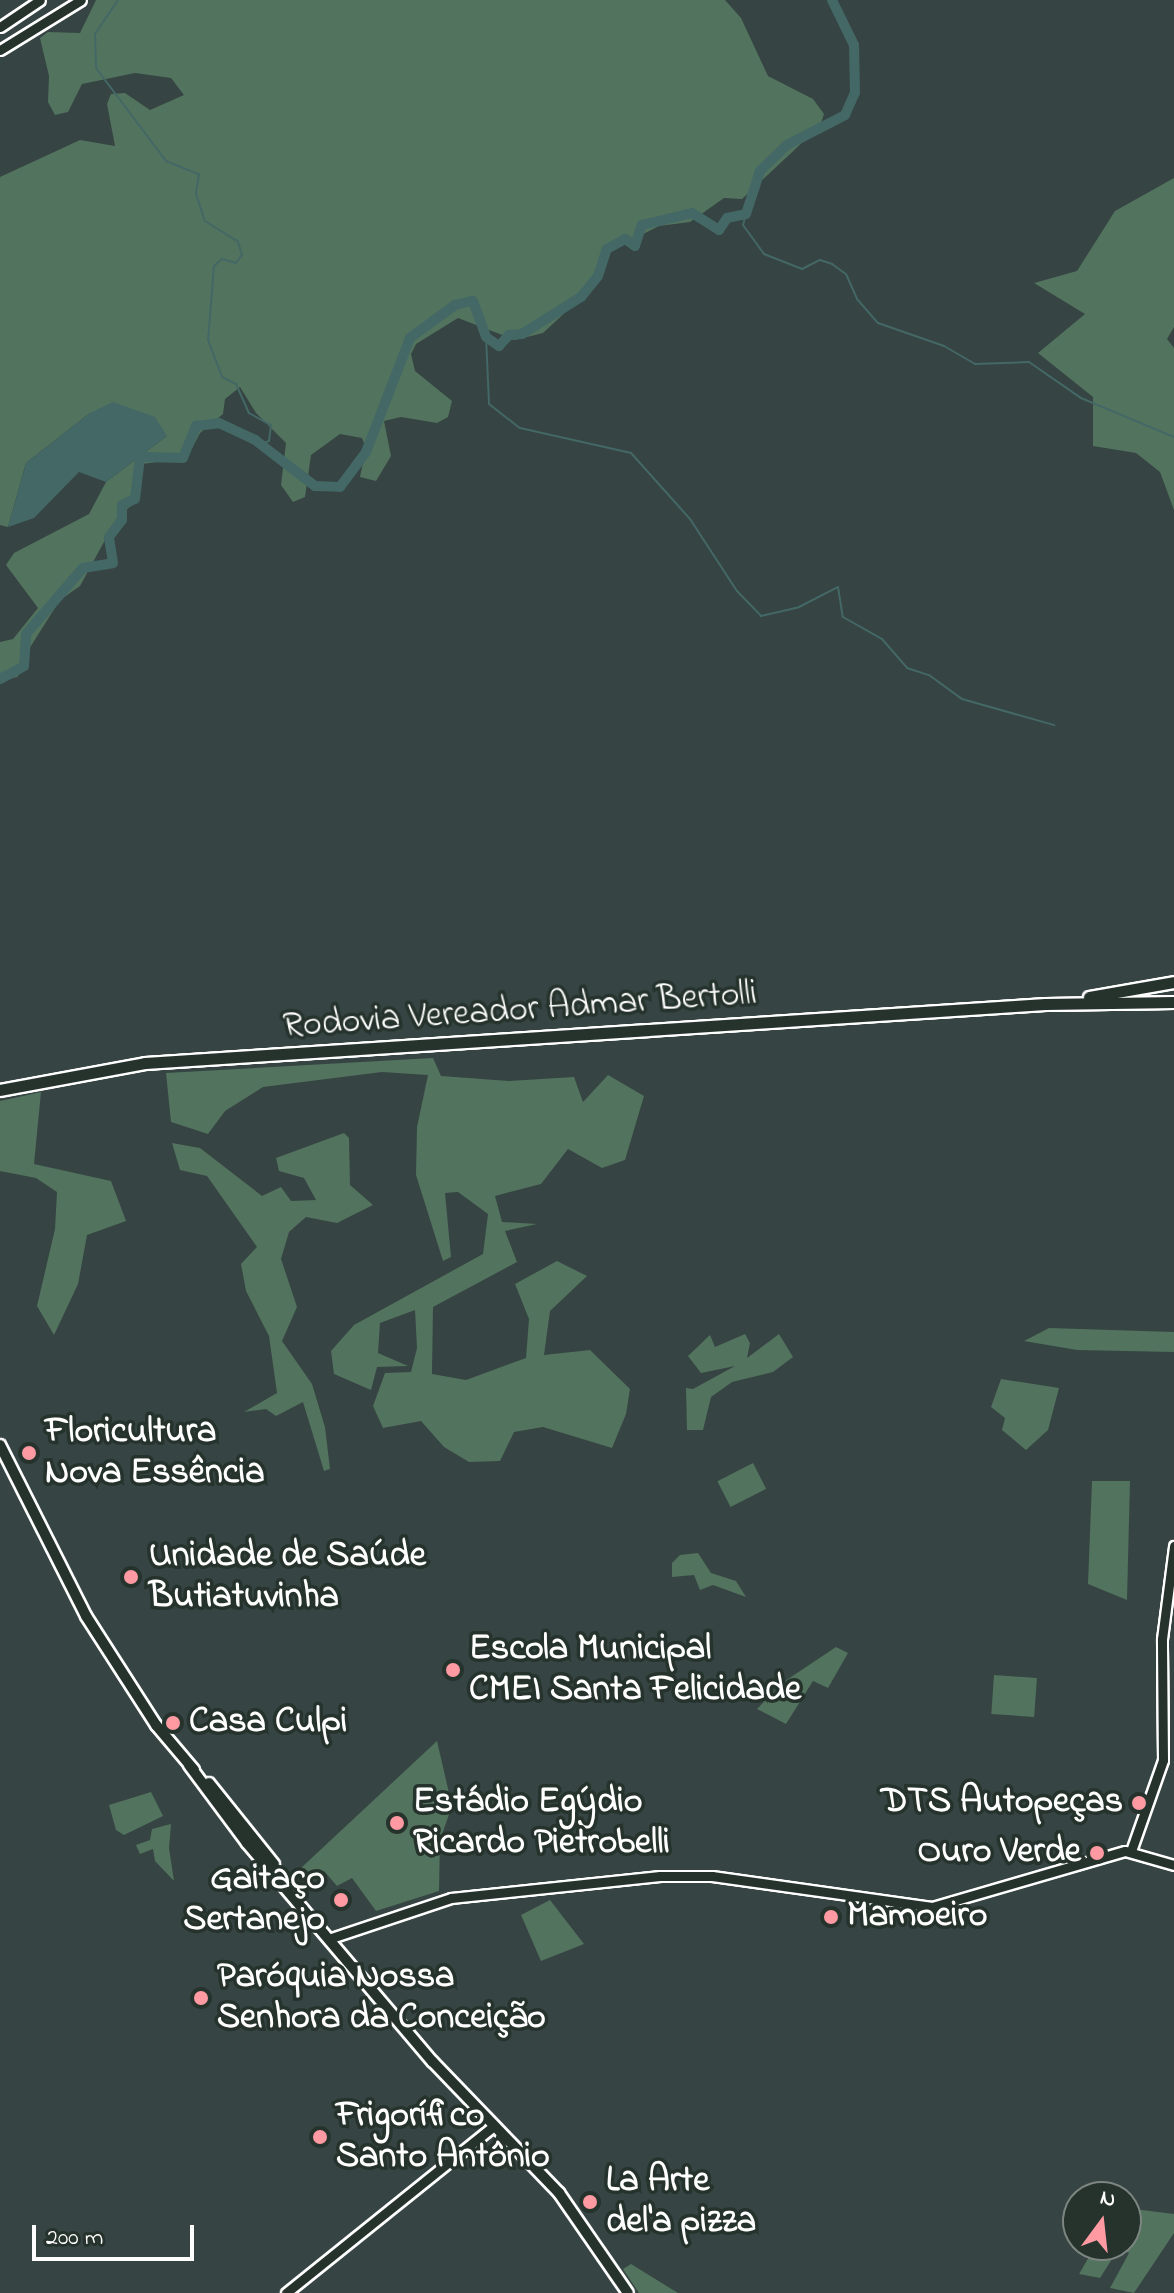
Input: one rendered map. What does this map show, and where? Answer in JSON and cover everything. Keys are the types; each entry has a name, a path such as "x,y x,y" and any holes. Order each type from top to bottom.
{"highway":[{"name":"Rodovia Vereador Admar Bertolli","path":"1045,1004 1174,982"},
{"name":"Rodovia Vereador Admar Bertolli","path":"0,1090 145,1063 1045,1004 1174,1002"}],"main road":[{"path":"0,1445 86,1616 156,1725 239,1819 281,1877"},
{"path":"189,1765 215,1802 433,2062 567,2202 628,2293"},
{"path":"215,1802 239,1819"}],"street":[{"path":"0,27 40,0"},
{"path":"0,50 81,0"},
{"path":"1131,1851 1164,1752 1162,1639 1174,1546"},
{"path":"331,1938 451,1898 668,1875 932,1907 1131,1851 1174,1865"},
{"path":"286,2293 494,2126"}],"green space":[{"path":"96,0 725,0 741,18 768,76 813,99 824,114 820,126 742,199 724,198 690,222 659,226 608,252 584,295 543,333 515,340 458,318 416,344 411,354 415,371 452,401 448,417 437,423 401,417 384,421 391,456 376,481 360,477 366,448 362,438 340,434 311,455 305,497 293,502 281,485 286,443 256,413 240,387 225,399 223,414 200,433 187,458 142,464 139,499 117,518 80,586 60,600 29,649 25,668 17,677 0,681 0,642 13,639 38,608 6,565 14,553 89,514 106,482 167,436 90,413 26,463 8,527 0,525 0,177 80,140 115,146 107,104 111,94 125,93 150,110 184,95 171,78 135,73 82,84 68,112 55,115 48,102 49,76 40,38 48,32 80,33"},
{"path":"1174,178 1174,327 1167,339 1174,348 1174,510 1160,472 1136,453 1093,446 1093,397 1038,353 1085,314 1034,283 1077,271 1115,211"},
{"path":"433,1058 441,1076 509,1081 574,1077 583,1102 608,1075 644,1096 625,1160 602,1168 568,1149 541,1184 495,1196 502,1222 537,1224 505,1231 517,1262 433,1307 432,1374 466,1380 526,1358 529,1319 515,1284 557,1261 587,1276 550,1311 544,1355 590,1350 630,1389 626,1414 612,1448 543,1427 514,1432 500,1461 469,1462 444,1447 421,1421 383,1428 373,1406 385,1373 411,1372 417,1348 415,1310 380,1323 378,1353 408,1366 377,1367 371,1390 334,1374 331,1351 354,1325 483,1254 488,1214 458,1192 445,1193 451,1257 443,1261 416,1175 417,1127 428,1075 382,1072 263,1087 225,1111 208,1134 171,1122 166,1073"},
{"path":"41,1092 34,1164 111,1181 126,1221 87,1235 78,1284 54,1335 37,1306 55,1229 57,1192 36,1178 0,1171 0,1101"},
{"path":"344,1133 349,1138 350,1185 373,1205 337,1223 306,1217 289,1232 281,1259 297,1307 282,1341 312,1384 325,1427 330,1469 324,1471 303,1402 276,1416 266,1409 244,1412 277,1393 269,1336 246,1291 241,1264 257,1247 207,1176 180,1170 172,1143 200,1148 262,1196 281,1187 291,1201 316,1200 304,1178 279,1171 276,1158"},
{"path":"1049,1328 1174,1332 1174,1352 1077,1350 1024,1341"},
{"path":"745,1334 750,1343 747,1358 779,1334 793,1357 773,1372 732,1382 711,1397 703,1430 687,1430 686,1388 693,1389 735,1366 701,1373 688,1356 710,1335 715,1347"},
{"path":"1001,1379 1059,1388 1048,1430 1026,1450 1002,1430 1005,1418 991,1407"},
{"path":"753,1463 766,1489 731,1507 717,1481"},
{"path":"1092,1481 1130,1481 1127,1600 1088,1584"},
{"path":"698,1553 711,1573 736,1581 746,1597 713,1585 700,1590 694,1575 672,1577 672,1563 680,1555"},
{"path":"836,1647 848,1653 828,1688 813,1681 786,1724 757,1709 782,1683"},
{"path":"994,1675 1037,1678 1034,1717 991,1714"},
{"name":"Estádio Egýdio Ricardo Pietrobelli","path":"437,1741 452,1806 440,1840 439,1891 376,1911 352,1878 337,1886 324,1871 313,1881 301,1868"},
{"path":"151,1792 163,1816 124,1835 116,1830 109,1805"},
{"path":"171,1824 169,1848 174,1881 155,1861 153,1849 140,1854 136,1845 150,1840 152,1829"},
{"path":"550,1900 584,1944 541,1961 521,1915"},
{"path":"1142,2210 1174,2214 1174,2233 1134,2293 1110,2288 1125,2261 1142,2261"},
{"path":"1087,2261 1111,2261 1100,2278 1079,2274"},
{"path":"631,2264 678,2293 639,2293 623,2269"}],"water":[{"path":"113,402 155,417 167,436 106,482 79,472 34,518 8,527 26,463 90,413"}],"waterway":[{"path":"118,0 95,34 96,68 166,161 199,174 196,194 205,221 238,242 242,255 236,263 222,259 214,266 208,340 222,377 236,384 249,413 271,425 269,441 261,444"},
{"path":"0,679 24,666 26,634 83,568 113,563 109,537 122,520 122,505 135,499 140,457 183,458 196,426 219,423 255,440 315,486 340,487 366,452 410,338 455,305 473,301 486,337 499,346 509,335 522,334 581,297 598,276 607,249 625,239 635,246 642,225 692,213 719,230 727,218 746,214 760,171 787,145 845,115 855,93 854,45 832,0"},
{"path":"746,214 743,225 764,254 802,269 820,260 832,264 846,274 857,299 878,323 944,346 975,364 1029,362 1081,398 1174,437"},
{"path":"486,337 489,404 520,428 631,453 690,519 737,591 761,616 799,607 838,587 843,617 882,639 907,668 929,675 962,699 1054,725"}],"place":[{"name":"Floricultura Nova Essência","path":"29,1453"},
{"name":"Unidade de Saúde Butiatuvinha","path":"131,1577"},
{"name":"Escola Municipal CMEI Santa Felicidade","path":"453,1670"},
{"name":"Casa Culpi","path":"173,1723"},
{"name":"DTS Autopeças","path":"1139,1803"},
{"name":"Estádio Egýdio Ricardo Pietrobelli","path":"397,1823"},
{"name":"Ouro Verde","path":"1097,1853"},
{"name":"Gaitaço Sertanejo","path":"341,1900"},
{"name":"Mamoeiro","path":"831,1917"},
{"name":"Paróquia Nossa Senhora da Conceição","path":"201,1998"},
{"name":"Frigorífico Santo Antônio","path":"320,2137"},
{"name":"La Arte del'a pizza","path":"590,2202"}]}
